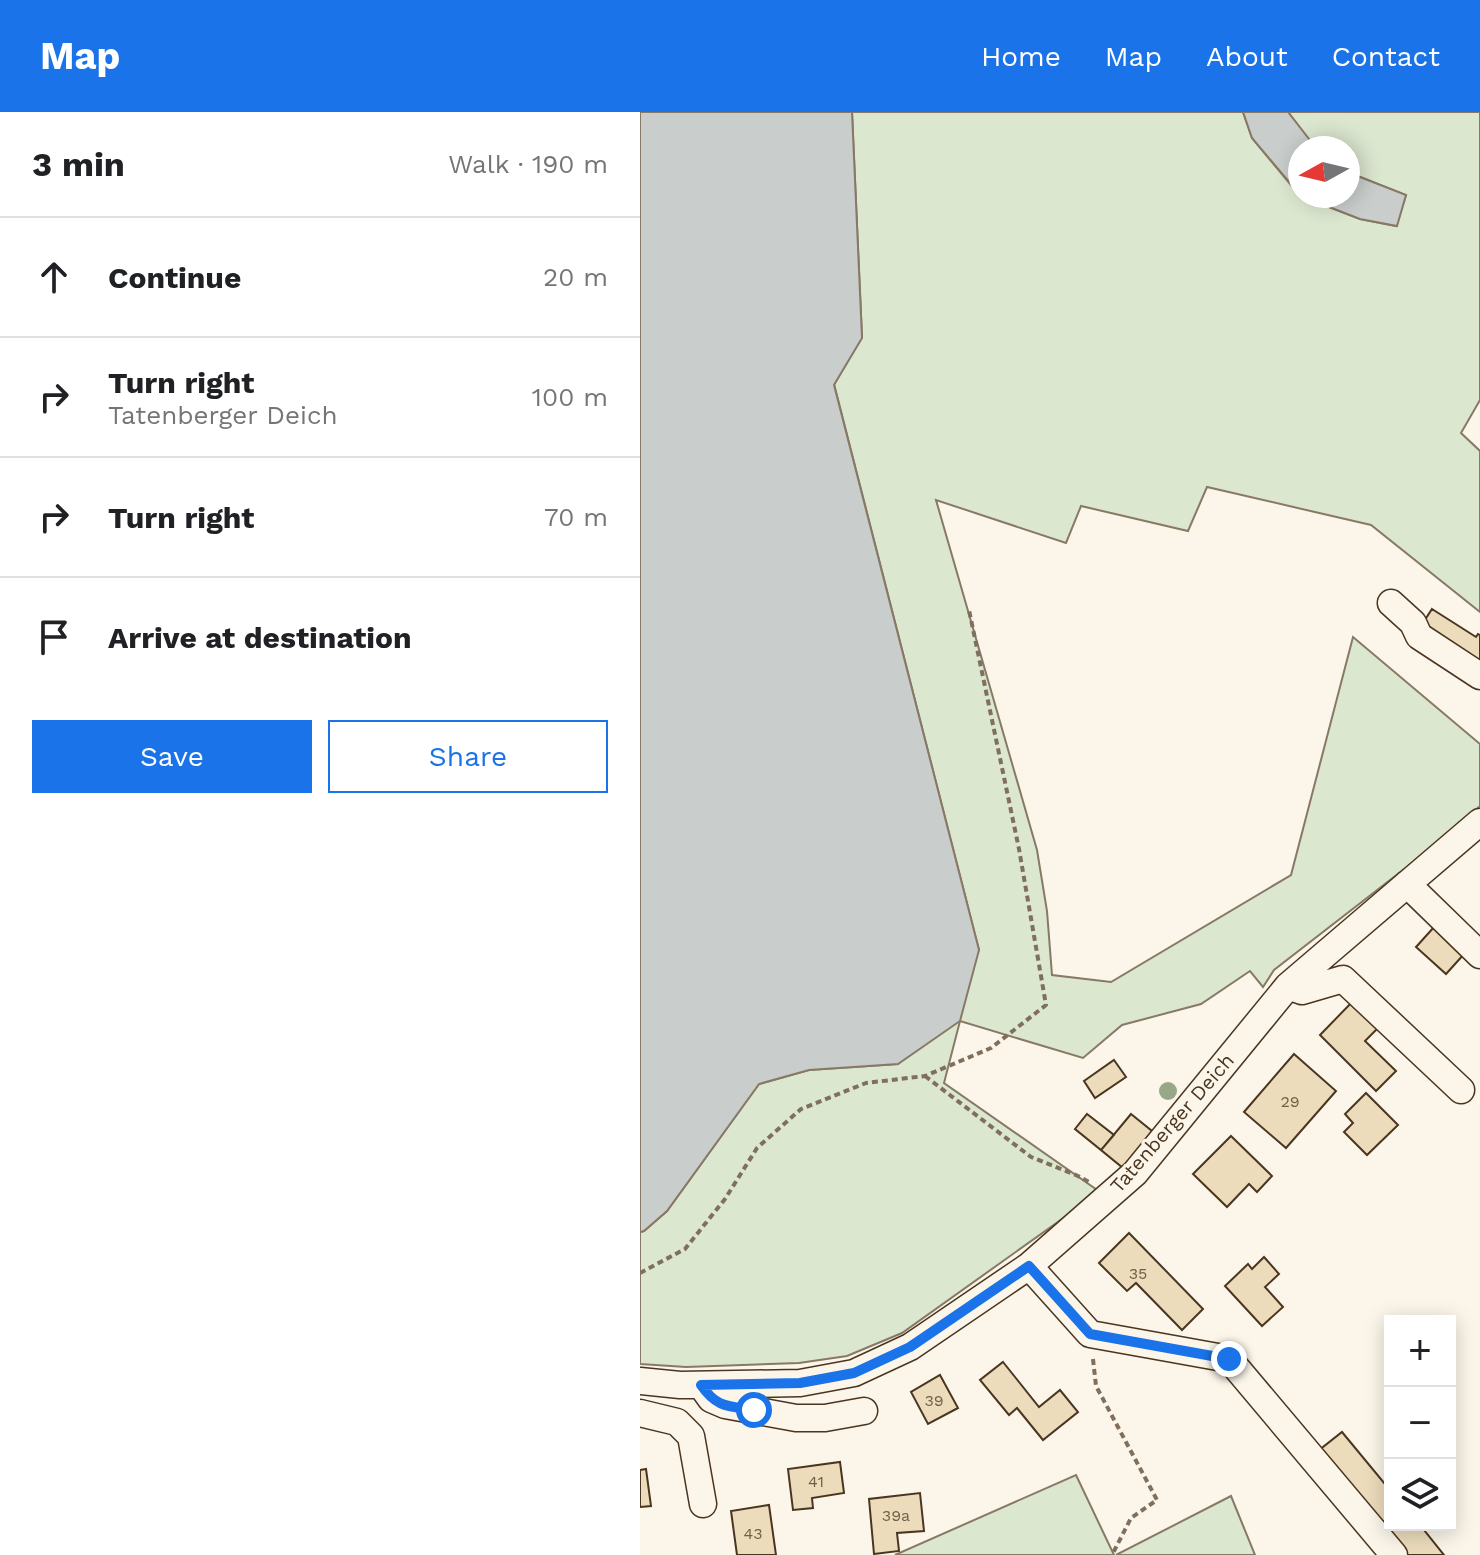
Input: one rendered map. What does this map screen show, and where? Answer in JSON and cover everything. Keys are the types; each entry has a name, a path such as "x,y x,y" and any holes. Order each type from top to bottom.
{"street":[{"path":"1391,603 1413,623 1419,636 1480,676"},
{"name":"Tatenberger Deich","path":"640,1381 680,1385 800,1383 854,1373 910,1347 1029,1266 1135,1173 1288,986 1480,822"},
{"path":"1407,884 1480,955"},
{"path":"1288,986 1302,991 1343,979 1461,1090"},
{"path":"1029,1266 1090,1334 1229,1359 1394,1555"},
{"path":"701,1385 711,1399 725,1405 796,1418 825,1418 864,1411"},
{"path":"640,1413 677,1422 691,1436 703,1504"}],"path":[{"path":"640,1273 685,1249 725,1199 757,1148 801,1109 866,1083 925,1076 991,1048 1046,1005 1019,849 969,610"},
{"path":"925,1076 1031,1157 1078,1176"},
{"path":"1090,1334 1096,1386 1157,1500 1131,1518 1112,1555"}],"green space":[{"path":"852,112 1243,112 1252,138 1288,182 1288,208 1331,208 1360,219 1396,226 1406,195 1360,177 1360,136 1306,136 1288,112 1480,112 1480,400 1461,433 1480,451 1480,612 1371,525 1207,487 1188,531 1081,506 1066,543 936,500 1037,850 1047,911 1052,975 1111,982 1291,875 1353,637 1480,744 1480,806 1452,832 1274,970 1263,987 1250,971 1201,1004 1122,1025 1083,1058 960,1021 944,1083 1100,1192 902,1333 847,1356 799,1363 686,1367 640,1364 640,1232 667,1211 759,1084 809,1070 898,1064 979,950 834,384 862,337"},
{"path":"1076,1475 1114,1555 895,1555"},
{"path":"1231,1496 1255,1555 1116,1555"}],"shaded area":[{"path":"640,112 852,112 862,338 834,385 979,950 960,1021 898,1064 809,1070 759,1084 667,1211 640,1232"},
{"path":"1243,112 1288,112 1307,136 1288,136 1288,181 1252,138"},
{"path":"1360,177 1406,195 1397,226 1360,219 1332,208 1360,208"}],"building":[{"path":"1432,609 1476,637 1480,635 1480,668 1419,629"},
{"path":"1435,926 1465,953 1446,974 1416,947"},
{"path":"1356,998 1382,1024 1365,1041 1396,1071 1376,1091 1320,1035"},
{"path":"1294,1054 1336,1091 1286,1148 1244,1112"},
{"path":"1114,1060 1126,1077 1095,1098 1084,1081"},
{"path":"1366,1093 1398,1125 1367,1155 1344,1132 1353,1123 1345,1114"},
{"path":"1087,1114 1114,1135 1101,1150 1075,1129"},
{"path":"1131,1114 1152,1131 1123,1168 1101,1150"},
{"path":"1231,1136 1272,1176 1257,1192 1249,1184 1227,1207 1193,1174"},
{"path":"1129,1233 1203,1309 1182,1330 1136,1283 1127,1291 1099,1263"},
{"path":"1264,1257 1279,1274 1265,1287 1283,1307 1262,1326 1225,1286 1248,1264 1252,1269"},
{"path":"1003,1362 1039,1407 1060,1390 1078,1412 1043,1440 1017,1408 1009,1415 980,1380"},
{"path":"940,1375 958,1408 928,1424 911,1392"},
{"path":"1342,1432 1384,1483 1384,1531 1425,1531 1444,1555 1396,1555 1313,1455"},
{"path":"840,1462 844,1493 812,1498 813,1508 793,1510 788,1469"},
{"path":"646,1469 651,1506 640,1507 640,1470"},
{"path":"920,1493 924,1531 897,1533 899,1551 874,1554 869,1499"},
{"path":"769,1505 776,1555 737,1555 731,1511"}],"route":[{"path":"754,1410 711,1399 701,1385 800,1383 854,1373 910,1347 1029,1266 1090,1334 1229,1359"}]}
